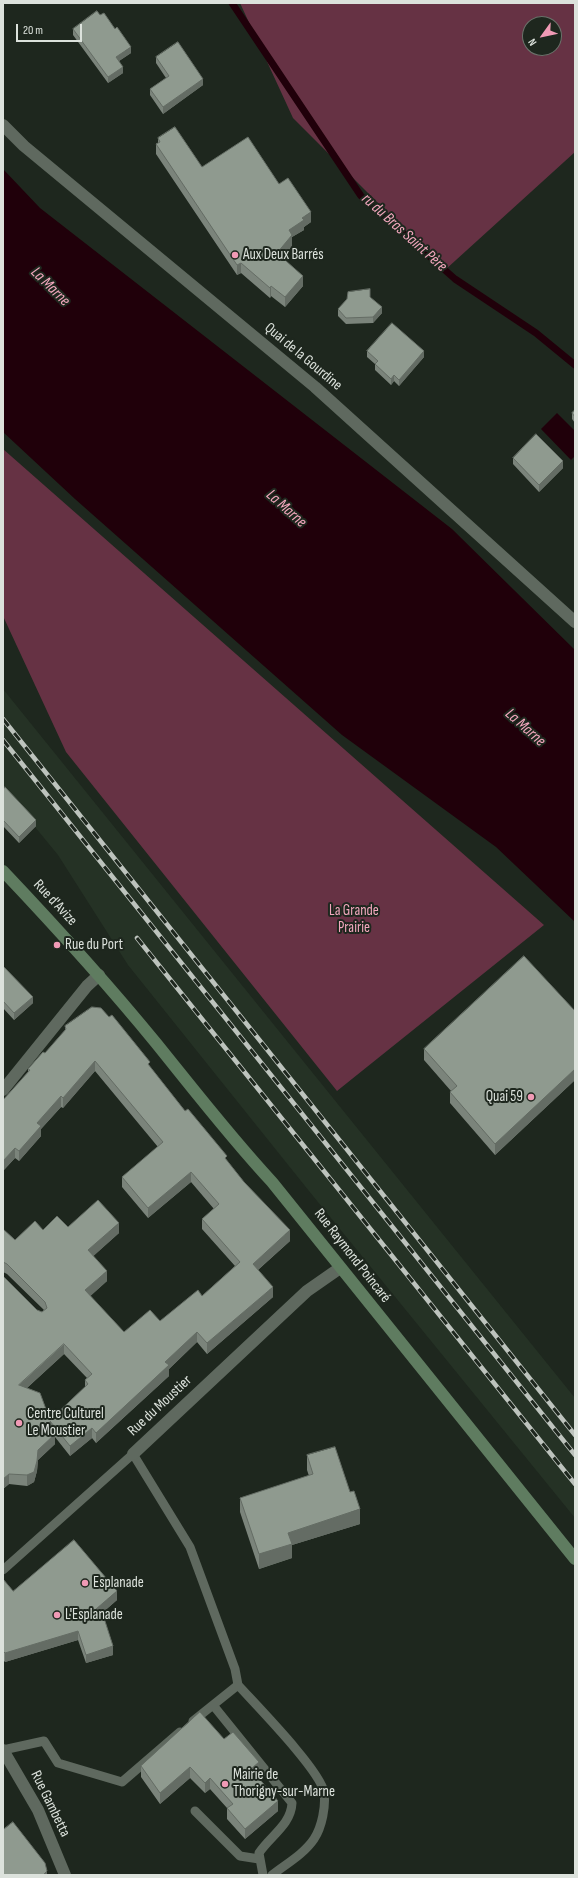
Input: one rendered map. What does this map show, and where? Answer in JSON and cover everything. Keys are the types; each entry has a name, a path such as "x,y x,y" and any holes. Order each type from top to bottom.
{"street":[{"name":"Quai de la Gourdine","path":"3,125 24,146 315,387 575,622"},
{"name":"Rue d'Avize","path":"3,871 99,975"},
{"path":"3,1090 87,986 99,975"},
{"name":"Rue Raymond Poincaré","path":"99,975 239,1146 277,1188 575,1559"},
{"name":"Rue du Moustier","path":"133,1454 307,1291 340,1268"},
{"name":"Rue Gambetta","path":"3,1750 38,1810 64,1875"}],"lane":[{"name":"Rue du Moustier","path":"3,1570 133,1454"},
{"path":"133,1454 190,1547 236,1669 238,1685 306,1761 319,1779 324,1792 323,1816 314,1839 297,1856 272,1875"},
{"path":"3,1750 44,1741 58,1762 122,1782 169,1740 238,1685"},
{"path":"213,1705 292,1803 291,1812 286,1824 265,1843 259,1853 263,1875"},
{"path":"195,1811 240,1856 259,1859"}],"shaded area":[{"path":"3,689 575,1398 575,1518 309,1191 128,965 58,855 3,788"}],"green space":[{"path":"240,3 575,3 575,152 445,270 293,118"},
{"name":"La Grande Prairie","path":"3,449 544,925 337,1091 66,752 3,616"}],"water":[{"name":"La Marne","path":"3,169 40,208 452,529 575,650 575,922 496,847 342,735 75,499 3,432"},
{"path":"557,413 575,431 575,456 571,460 541,429"}],"building":[{"path":"97,11 100,15 104,13 115,29 117,27 131,47 116,57 123,67 108,77 73,29"},
{"path":"178,42 203,79 163,107 150,89 169,76 156,57"},
{"path":"175,127 202,167 248,137 279,184 288,178 311,212 302,218 304,220 289,230 292,235 277,253 303,276 285,297 271,286 270,288 241,263 237,265 156,144 160,142 158,138"},
{"path":"370,289 370,297 382,307 373,317 346,318 338,309 347,299 348,292"},
{"path":"392,323 424,351 399,380 394,375 391,379 375,364 378,361 367,351"},
{"path":"575,410 575,417 572,413"},
{"path":"536,434 563,461 539,485 513,458"},
{"path":"5,787 36,820 19,837 3,820 3,790"},
{"path":"524,956 575,1011 575,1069 495,1144 450,1092 457,1086 424,1049"},
{"path":"3,966 33,997 14,1013 3,1001"},
{"path":"92,1007 101,1008 109,1017 112,1015 150,1062 148,1064 185,1111 188,1109 227,1156 225,1158 244,1182 290,1230 253,1264 273,1287 207,1343 197,1332 165,1362 169,1365 96,1433 92,1428 70,1446 50,1421 55,1434 38,1450 34,1472 27,1475 9,1474 3,1479 3,1276 37,1310 42,1312 47,1308 45,1302 7,1264 3,1262 3,1229 15,1240 35,1221 43,1230 57,1216 68,1227 98,1200 119,1223 88,1250 107,1271 85,1290 124,1332 150,1310 160,1321 198,1290 202,1296 240,1262 202,1219 219,1204 191,1172 148,1208 122,1177 163,1142 95,1061 63,1098 61,1096 37,1123 41,1126 19,1151 15,1148 3,1161 3,1100 30,1070 28,1069 43,1052 45,1053 66,1029 65,1026","holes":["64,1344 92,1374 85,1380 88,1384 50,1420 40,1393 19,1385"]},
{"path":"335,1447 350,1492 354,1491 360,1509 288,1533 292,1544 259,1554 240,1498 313,1474 307,1455"},
{"path":"74,1540 117,1591 96,1609 104,1618 113,1646 86,1655 78,1631 5,1653 3,1651 3,1579 13,1591"},
{"name":"Mairie de Thorigny-sur-Marne","path":"200,1712 224,1739 233,1732 259,1762 251,1769 278,1801 245,1829 227,1808 233,1804 210,1778 205,1783 190,1767 160,1793 141,1766"},
{"path":"13,1822 45,1863 47,1871 43,1875 3,1875 3,1830"}],"waterway":[{"name":"ru du Bras Saint Père","path":"232,3 361,196 455,279 536,333 575,365"}],"railway":[{"path":"3,719 575,1435"},
{"path":"3,740 575,1455"},
{"path":"137,938 575,1484"}],"place":[{"name":"Aux Deux Barrés","path":"235,255"},
{"name":"Rue du Port","path":"57,945"},
{"name":"Quai 59","path":"531,1097"},
{"name":"Centre Culturel Le Moustier","path":"19,1423"},
{"name":"Esplanade","path":"85,1583"},
{"name":"L'Esplanade","path":"57,1615"},
{"name":"Mairie de Thorigny-sur-Marne","path":"225,1784"}]}
